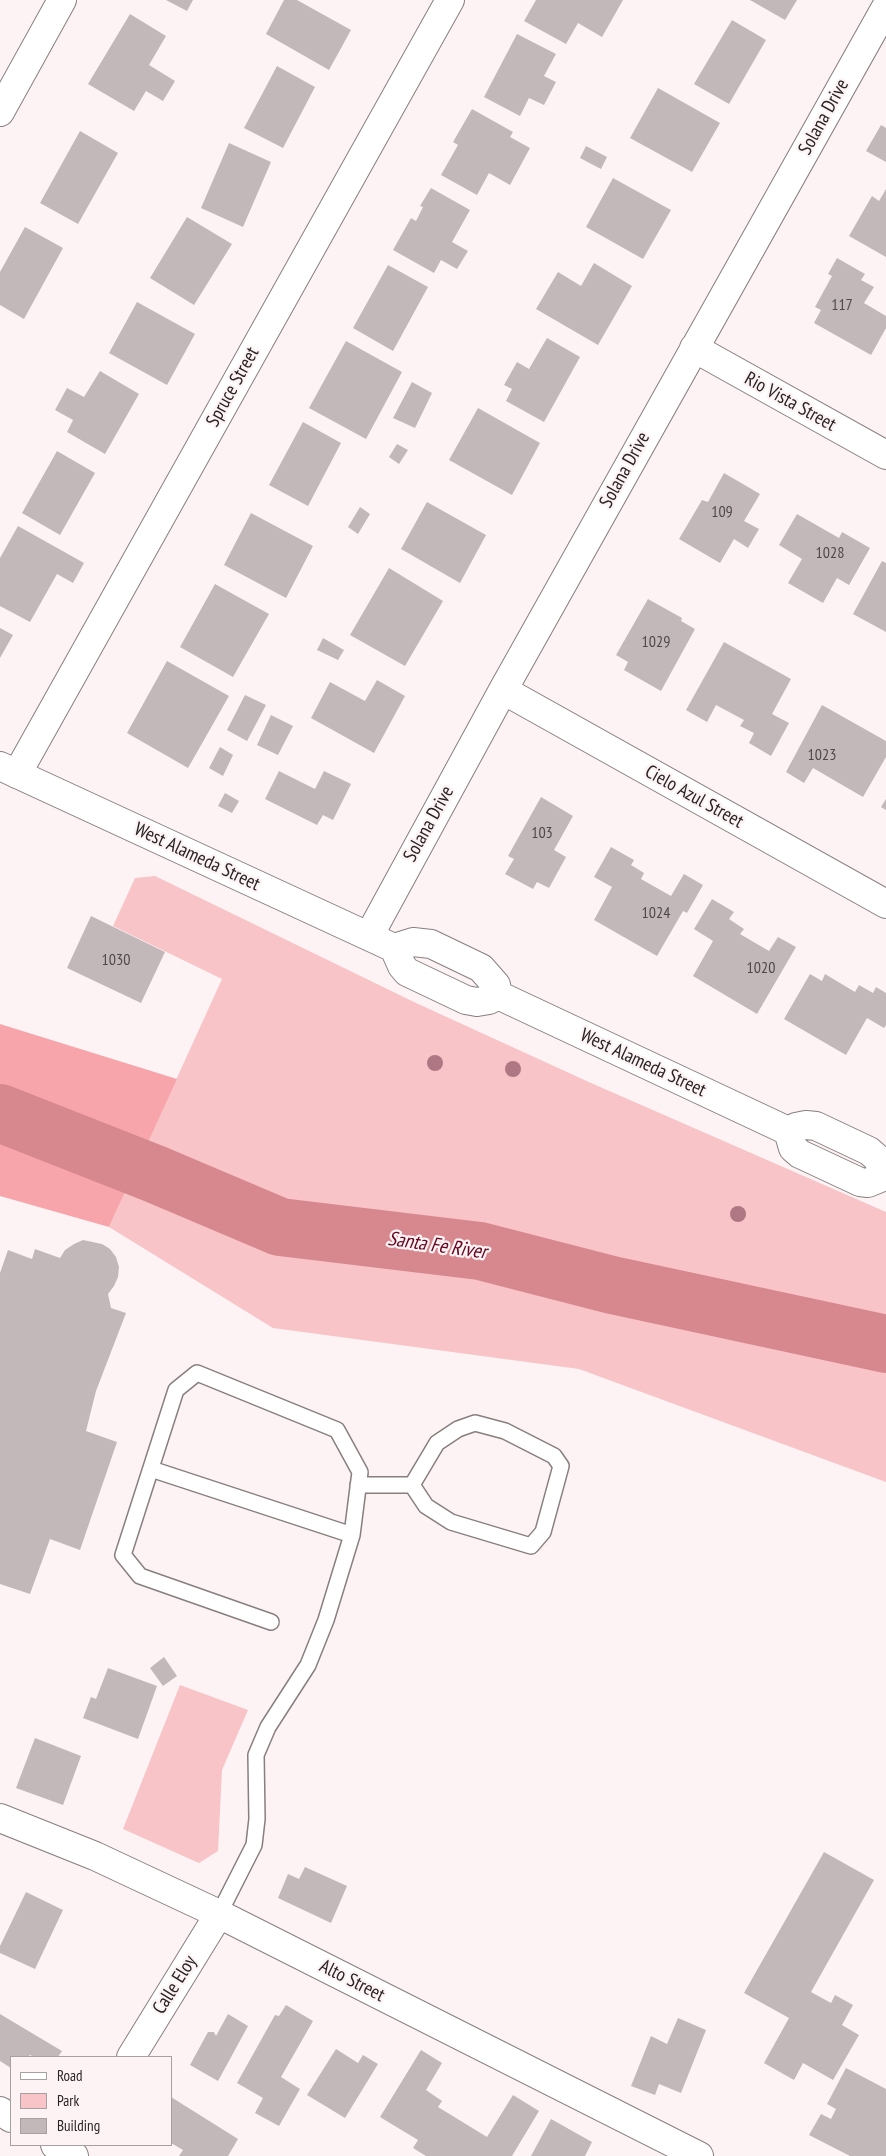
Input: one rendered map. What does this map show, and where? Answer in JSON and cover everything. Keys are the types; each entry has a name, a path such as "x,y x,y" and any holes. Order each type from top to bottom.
{"street":[{"path":"0,112 62,0"},
{"name":"Spruce Street","path":"8,770 450,0"},
{"name":"Solana Drive","path":"369,936 503,690 886,7"},
{"name":"Rio Vista Street","path":"694,348 886,455"},
{"name":"Cielo Azul Street","path":"503,690 886,904"},
{"name":"West Alameda Street","path":"8,770 394,948"},
{"path":"413,942 431,944 481,968 496,985 498,995 483,1001 466,1000 408,972 402,966 394,948 413,942"},
{"name":"West Alameda Street","path":"498,995 788,1132 806,1124 816,1126 869,1151 877,1158 886,1176"},
{"name":"Alto Street","path":"0,1818 95,1856 219,1914 699,2156"},
{"name":"Calle Eloy","path":"132,2056 219,1914"}],"lane":[{"path":"219,1914 254,1845 257,1819 256,1755 268,1727 308,1665 326,1620 352,1535 360,1472 337,1430 197,1373 176,1390 123,1555 140,1576 271,1622"},
{"path":"476,1423 505,1430 554,1456 561,1466 543,1532 531,1546 451,1522 426,1506 412,1485 437,1443 458,1429 476,1423"},
{"path":"151,1468 352,1535"},
{"path":"358,1485 412,1485"}],"green space":[{"path":"155,876 416,1003 591,1083 886,1212 886,1482 579,1369 273,1328 109,1227 222,979 113,926 135,878"},
{"path":"180,1685 248,1710 222,1770 218,1851 199,1863 123,1829"}],"shaded area":[{"path":"0,1024 177,1079 109,1227 0,1196"}],"building":[{"path":"166,0 193,0 187,11"},
{"path":"284,0 297,0 351,30 329,70 266,34"},
{"path":"536,0 623,0 602,37 578,23 566,44 524,21"},
{"path":"750,0 797,0 785,20"},
{"path":"130,14 166,36 149,65 175,81 163,101 146,91 134,111 88,84"},
{"path":"732,20 766,40 729,104 694,84"},
{"path":"517,34 556,54 544,76 556,82 544,105 529,98 520,116 484,97"},
{"path":"277,66 315,87 283,148 244,128"},
{"path":"658,88 720,123 692,172 630,138"},
{"path":"472,109 513,132 510,137 530,148 510,185 489,173 477,195 441,175 458,145 453,142"},
{"path":"881,125 886,128 886,162 866,151"},
{"path":"80,131 118,153 78,224 40,203"},
{"path":"229,143 271,162 243,227 201,208"},
{"path":"586,146 607,157 601,169 580,158"},
{"path":"613,178 671,210 643,259 586,227"},
{"path":"431,188 470,210 452,242 468,251 457,269 441,260 434,273 393,250 411,218 416,221 423,207 420,206"},
{"path":"886,189 886,257 849,236 872,196 879,201"},
{"path":"187,217 232,244 194,305 150,278"},
{"path":"25,227 63,248 24,319 0,305 0,272"},
{"path":"837,258 865,274 861,280 874,287 864,303 886,316 886,328 871,355 814,323 821,310 815,307 832,276 828,274"},
{"path":"594,263 632,286 598,345 536,309 558,272 581,286"},
{"path":"388,265 428,287 393,351 353,328"},
{"path":"137,302 195,334 167,385 109,353"},
{"path":"547,338 580,357 544,422 506,401 512,389 504,385 517,362 529,369"},
{"path":"346,341 402,372 366,439 309,408"},
{"path":"100,371 139,394 105,454 67,432 73,420 55,410 67,388 84,397"},
{"path":"412,382 432,393 415,428 393,418"},
{"path":"478,408 540,443 512,495 449,460"},
{"path":"303,422 341,443 308,506 269,485"},
{"path":"397,444 408,450 399,464 389,457"},
{"path":"57,451 95,473 60,535 22,513"},
{"path":"724,473 760,494 744,521 759,529 748,548 734,539 720,563 679,539 702,500 708,502"},
{"path":"427,502 486,535 460,583 401,549"},
{"path":"360,507 370,514 358,534 348,527"},
{"path":"251,513 313,546 286,598 224,565"},
{"path":"797,514 839,538 842,532 870,548 849,585 837,578 823,603 788,583 802,559 779,545"},
{"path":"18,526 84,563 73,583 57,574 30,622 0,606 0,558"},
{"path":"882,561 886,563 886,632 853,614"},
{"path":"389,568 443,601 405,666 350,635"},
{"path":"215,584 269,614 233,677 180,647"},
{"path":"648,599 682,618 681,621 695,629 661,691 624,670 628,662 616,655"},
{"path":"0,628 13,635 0,658"},
{"path":"323,638 344,650 338,660 317,650"},
{"path":"724,642 791,679 772,714 789,723 771,756 749,743 754,733 740,726 744,720 716,705 707,722 686,710"},
{"path":"167,661 229,696 188,768 127,733"},
{"path":"377,680 405,696 374,753 311,718 330,682 365,701"},
{"path":"245,695 266,705 247,741 227,730"},
{"path":"822,705 886,741 886,757 863,797 813,768 804,783 786,772"},
{"path":"271,715 293,726 278,755 257,745"},
{"path":"220,747 233,755 223,776 209,768"},
{"path":"279,771 315,789 324,771 351,784 333,820 323,815 317,825 265,799"},
{"path":"225,793 239,801 232,813 218,806"},
{"path":"541,797 573,816 554,850 566,857 549,888 537,882 533,889 505,874 514,859 508,856"},
{"path":"886,799 886,810 881,807"},
{"path":"611,847 634,860 631,865 644,873 641,879 671,896 684,874 703,885 687,913 683,911 657,956 594,920 612,887 594,877"},
{"path":"712,899 734,912 729,919 744,929 740,934 769,951 778,937 796,947 757,1014 693,976 713,941 694,929"},
{"path":"91,916 165,952 141,1003 67,968"},
{"path":"810,974 822,981 825,974 855,992 859,985 873,993 876,987 886,993 886,1025 884,1028 867,1018 846,1055 784,1019"},
{"path":"83,1240 102,1244 110,1249 116,1257 119,1267 118,1277 108,1294 111,1308 126,1313 96,1391 86,1431 117,1442 80,1550 50,1539 30,1594 0,1584 0,1273 8,1250 32,1259 35,1249 60,1258 65,1250"},
{"path":"164,1657 177,1676 163,1686 150,1668"},
{"path":"108,1668 157,1686 138,1739 83,1718 91,1697 96,1699"},
{"path":"35,1738 81,1756 63,1805 16,1788"},
{"path":"824,1852 874,1880 811,1992 831,2003 835,1995 853,2005 842,2025 859,2035 833,2080 803,2063 794,2080 764,2063 789,2018 744,1993"},
{"path":"305,1867 347,1886 331,1923 278,1898 288,1874 299,1879"},
{"path":"26,1892 63,1910 35,1969 0,1953 0,1946"},
{"path":"286,2005 313,2021 281,2077 300,2089 279,2126 255,2113 263,2098 237,2083 275,2015 279,2016"},
{"path":"0,2014 62,2051 59,2056 10,2056 10,2067 0,2061"},
{"path":"228,2014 248,2026 218,2081 190,2065 208,2032 214,2032 216,2036"},
{"path":"678,2018 706,2030 681,2093 659,2084 655,2095 631,2086 651,2036 667,2044"},
{"path":"336,2049 358,2063 363,2055 378,2064 345,2118 307,2095"},
{"path":"421,2050 442,2063 426,2090 442,2101 438,2107 487,2137 513,2095 539,2111 512,2156 426,2156 413,2148 418,2140 380,2117"},
{"path":"846,2068 886,2089 886,2156 850,2156 809,2135 821,2114 831,2119 836,2109 827,2104"},
{"path":"172,2098 238,2139 228,2156 179,2156 183,2150 172,2144"},
{"path":"551,2119 592,2142 585,2156 531,2156"}],"waterway":[{"name":"Santa Fe River","path":"0,1113 155,1174 280,1227 480,1251 612,1285 886,1344"}]}
